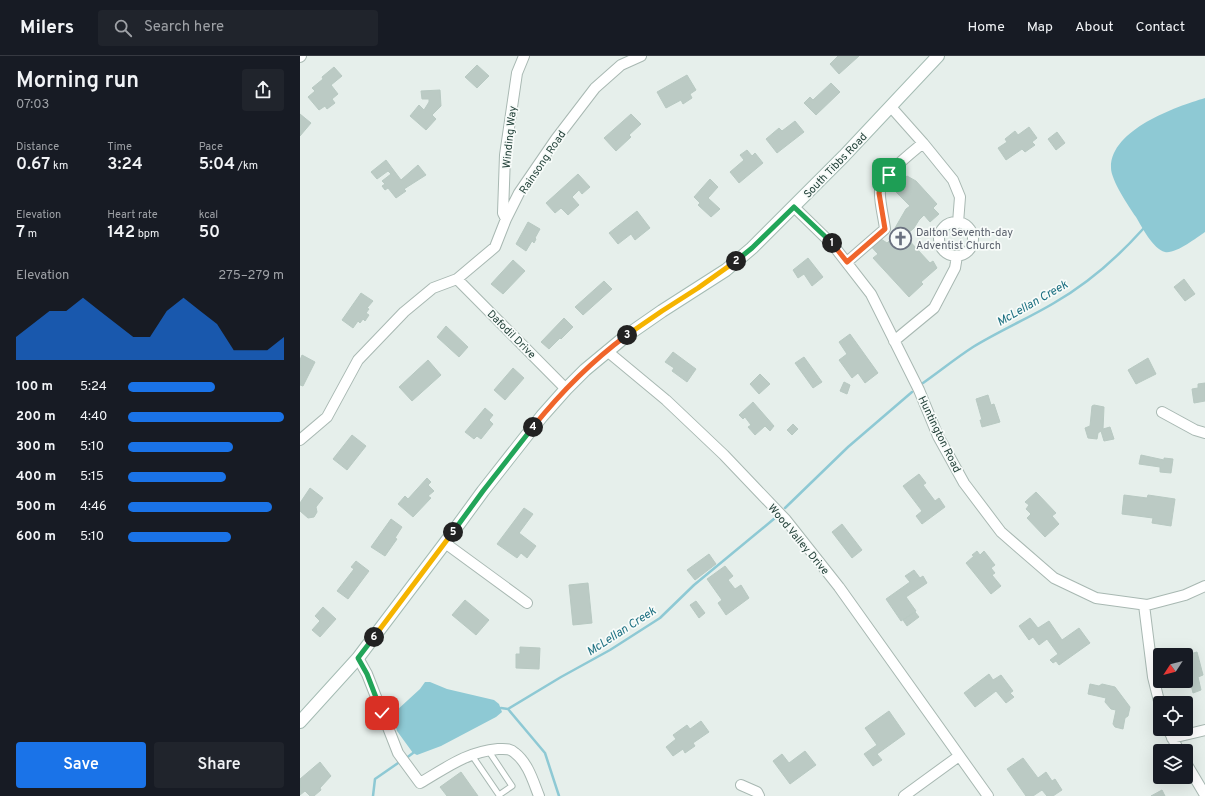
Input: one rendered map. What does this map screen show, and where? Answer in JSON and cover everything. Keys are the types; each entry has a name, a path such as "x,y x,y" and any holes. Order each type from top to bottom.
{"street":[{"name":"Winding Way","path":"506,219 503,213 505,155 516,73 524,56"},
{"name":"Rainsong Road","path":"457,279 495,247 506,219 520,193 556,139 595,88 621,65 641,56"},
{"name":"South Tibbs Road","path":"300,722 358,658 483,491 542,416 584,370 607,351 662,311 726,270 752,248 891,107 938,56"},
{"path":"891,107 923,143 952,180 960,197 958,222"},
{"path":"847,262 885,229 879,193 882,183 923,143"},
{"name":"Huntington Road","path":"794,207 834,245 871,294 918,390 938,436 964,483 1001,532 1054,578 1096,598 1147,605 1185,595 1205,586"},
{"path":"953,222 958,222 968,228 973,238 973,243 967,252 957,256 951,256 942,249 939,238 943,228 953,222"},
{"path":"894,341 934,308 955,268 957,256"},
{"path":"300,440 327,417 358,360 404,312 432,288 457,279"},
{"name":"Dafodil Drive","path":"457,279 566,389"},
{"name":"Wood Valley Drive","path":"607,351 666,400 724,455 786,520 839,587 988,796"},
{"path":"1162,412 1195,430 1205,433"},
{"path":"445,543 527,603"},
{"path":"1144,605 1153,677 1158,696"},
{"path":"358,658 367,674 398,753 420,783 452,763 471,754 488,750 508,748 516,753 527,767 539,796"},
{"path":"1193,731 1205,730"},
{"path":"904,796 959,756"},
{"path":"1193,775 1205,795"},
{"path":"741,785 757,792 759,796"}],"lane":[{"path":"471,754 500,795 512,786 488,750"}],"water":[{"path":"1205,98 1205,232 1175,251 1165,252 1156,247 1148,237 1117,186 1111,168 1114,154 1121,142 1146,122 1178,107"},
{"path":"425,682 430,682 447,689 494,700 499,704 502,712 496,717 441,746 417,755 413,753 397,731 394,715 396,711 420,689"}],"building":[{"path":"838,56 859,56 839,74 830,64"},
{"path":"477,65 489,76 477,88 465,77"},
{"path":"334,67 342,76 331,85 338,94 332,99 335,103 327,109 325,106 319,110 308,97 315,91 312,88"},
{"path":"687,75 696,90 690,94 692,98 683,104 681,100 666,108 657,92"},
{"path":"831,83 840,92 816,115 804,103 810,97 813,100"},
{"path":"440,90 441,106 432,115 436,119 426,130 410,116 419,105 424,110 429,102 429,99 422,99 421,91"},
{"path":"300,114 311,123 300,136"},
{"path":"631,114 641,124 629,135 631,137 616,151 604,138"},
{"path":"795,121 804,132 777,153 766,139 779,128 782,131"},
{"path":"1029,127 1037,138 1032,142 1035,145 1025,152 1022,149 1006,160 998,148 1007,142 1005,139 1015,131 1018,135"},
{"path":"1057,132 1065,143 1056,150 1048,139"},
{"path":"747,150 752,156 755,153 763,163 739,183 730,172 744,160 740,155"},
{"path":"386,160 401,180 418,165 426,175 404,189 406,191 396,198 388,188 385,190 382,186 385,184 382,181 391,174 388,171 377,179 371,172"},
{"path":"578,174 590,187 582,194 579,190 572,197 579,205 568,215 561,208 555,213 546,203"},
{"name":"Dalton Seventh-day Adventist Church","path":"907,176 916,181 937,204 933,208 939,214 930,222 924,215 914,228 905,236 930,263 933,261 937,268 921,282 923,284 909,297 873,258 878,254 865,240 877,234 887,243 899,232 895,228 906,209 910,206 895,191 899,183"},
{"path":"710,179 718,187 708,198 720,209 711,217 698,205 700,203 694,197"},
{"path":"637,211 650,228 635,240 631,234 618,244 609,233"},
{"path":"528,222 540,229 534,243 532,241 526,251 516,244"},
{"path":"808,258 823,277 812,286 804,274 798,278 793,270"},
{"path":"513,260 525,271 503,294 491,284"},
{"path":"1184,279 1195,294 1185,301 1174,287"},
{"path":"604,281 612,289 583,315 575,307"},
{"path":"361,293 373,301 367,308 369,309 366,313 369,315 365,321 363,319 360,323 358,321 353,328 342,320"},
{"path":"564,318 573,327 549,349 541,342"},
{"path":"446,326 468,347 459,357 437,337"},
{"path":"850,334 878,373 865,383 858,373 852,378 839,360 847,354 839,342"},
{"path":"673,352 696,369 687,382 672,371 674,368 665,362"},
{"path":"302,355 315,362 303,386 300,385 300,360"},
{"path":"804,357 822,382 813,388 795,363"},
{"path":"1148,358 1156,374 1136,384 1128,370"},
{"path":"428,360 441,375 412,401 399,387"},
{"path":"513,368 524,378 505,400 494,390"},
{"path":"760,374 770,384 759,394 750,384"},
{"path":"844,382 850,385 847,394 840,391"},
{"path":"1205,383 1205,401 1194,403 1192,389 1198,388 1198,384"},
{"path":"988,395 991,405 994,404 1000,422 982,427 980,420 982,420 976,399"},
{"path":"753,402 774,426 770,431 765,426 755,435 748,427 751,425 745,417 743,419 739,415"},
{"path":"1092,406 1104,407 1103,429 1110,427 1114,439 1104,441 1101,431 1098,433 1097,439 1088,438 1085,428 1090,426"},
{"path":"485,408 493,415 489,420 493,424 481,439 477,436 474,439 465,432"},
{"path":"793,424 798,429 792,435 787,430"},
{"path":"352,435 366,446 347,470 333,459"},
{"path":"1141,455 1164,460 1164,458 1173,459 1171,473 1160,472 1160,467 1139,464"},
{"path":"919,474 926,483 923,485 935,501 939,498 945,507 922,524 916,516 922,511 903,486"},
{"path":"427,478 431,482 428,485 434,491 428,496 431,498 413,517 398,504 405,496 408,499"},
{"path":"310,488 323,498 316,507 317,512 314,517 308,518 300,511 300,503"},
{"path":"1036,492 1056,513 1052,516 1059,524 1045,537 1027,518 1031,514 1026,509 1029,505 1025,502"},
{"path":"1124,495 1147,498 1148,495 1175,499 1171,526 1152,523 1153,518 1122,514"},
{"path":"524,508 533,514 519,533 536,546 527,558 521,553 517,558 497,544"},
{"path":"391,519 402,527 395,538 397,539 385,556 371,547"},
{"path":"842,524 862,550 852,558 832,532"},
{"path":"977,551 980,555 984,551 995,565 991,568 995,573 992,575 1001,586 991,594 966,563"},
{"path":"709,554 716,564 695,580 687,570"},
{"path":"356,561 369,571 348,599 337,591 354,569 351,567"},
{"path":"725,566 733,576 728,580 735,589 741,585 749,598 726,615 718,603 722,600 707,579"},
{"path":"914,570 920,578 923,576 927,583 906,597 916,611 901,621 886,599 910,582 905,576"},
{"path":"588,583 592,623 573,625 569,585"},
{"path":"465,600 489,620 476,635 452,615"},
{"path":"696,601 705,613 699,618 690,605"},
{"path":"323,607 336,619 320,637 312,630 320,621 315,616"},
{"path":"915,612 919,617 907,626 903,620"},
{"path":"1030,618 1038,628 1049,621 1062,640 1079,628 1090,643 1059,665 1056,661 1053,663 1050,660 1058,654 1047,639 1039,645 1033,637 1029,640 1019,626"},
{"path":"520,647 540,648 539,669 516,668 516,654 520,654"},
{"path":"1197,652 1203,675 1198,677 1201,690 1193,693 1192,688 1193,688 1193,653"},
{"path":"989,674 993,680 1001,675 1013,691 1010,693 1014,697 1006,703 996,691 975,707 964,693"},
{"path":"1090,684 1099,686 1102,684 1115,687 1130,707 1128,716 1125,718 1123,729 1115,727 1113,724 1116,710 1111,709 1105,702 1106,698 1088,694"},
{"path":"889,711 905,734 877,754 882,760 873,766 864,754 877,745 865,728"},
{"path":"701,721 709,732 693,743 695,746 685,753 683,749 673,756 666,747 676,739 673,735 687,725 690,729"},
{"path":"805,751 816,765 790,784 773,761 782,754 789,763"},
{"path":"1023,758 1038,778 1046,772 1052,781 1055,779 1062,790 1053,796 1047,796 1042,790 1033,796 1026,796 1007,769"},
{"path":"320,762 331,776 320,788 321,790 314,796 310,796 305,791 300,795 300,779"},
{"path":"461,772 478,796 447,796 440,787"},
{"path":"1162,790 1165,796 1151,796"}],"waterway":[{"name":"McLellan Creek","path":"923,383 973,347 1044,309 1078,288 1112,260 1143,229"},
{"name":"McLellan Creek","path":"785,508 848,447 912,392"},
{"name":"McLellan Creek","path":"501,708 508,709 610,650 660,618 694,585 775,518"},
{"path":"508,709 545,753 559,796"},
{"name":"McLellan Creek","path":"405,759 413,753"},
{"name":"McLellan Creek","path":"373,796 375,779 401,761"}],"place":[{"name":"Dalton Seventh-day Adventist Church","path":"900,238"}],"route":[{"path":"382,713 367,674 358,658 483,491 542,416 566,389 584,370 626,336 726,270 752,248 794,207 834,245 847,262 885,229 879,193 882,183 889,175"}]}
